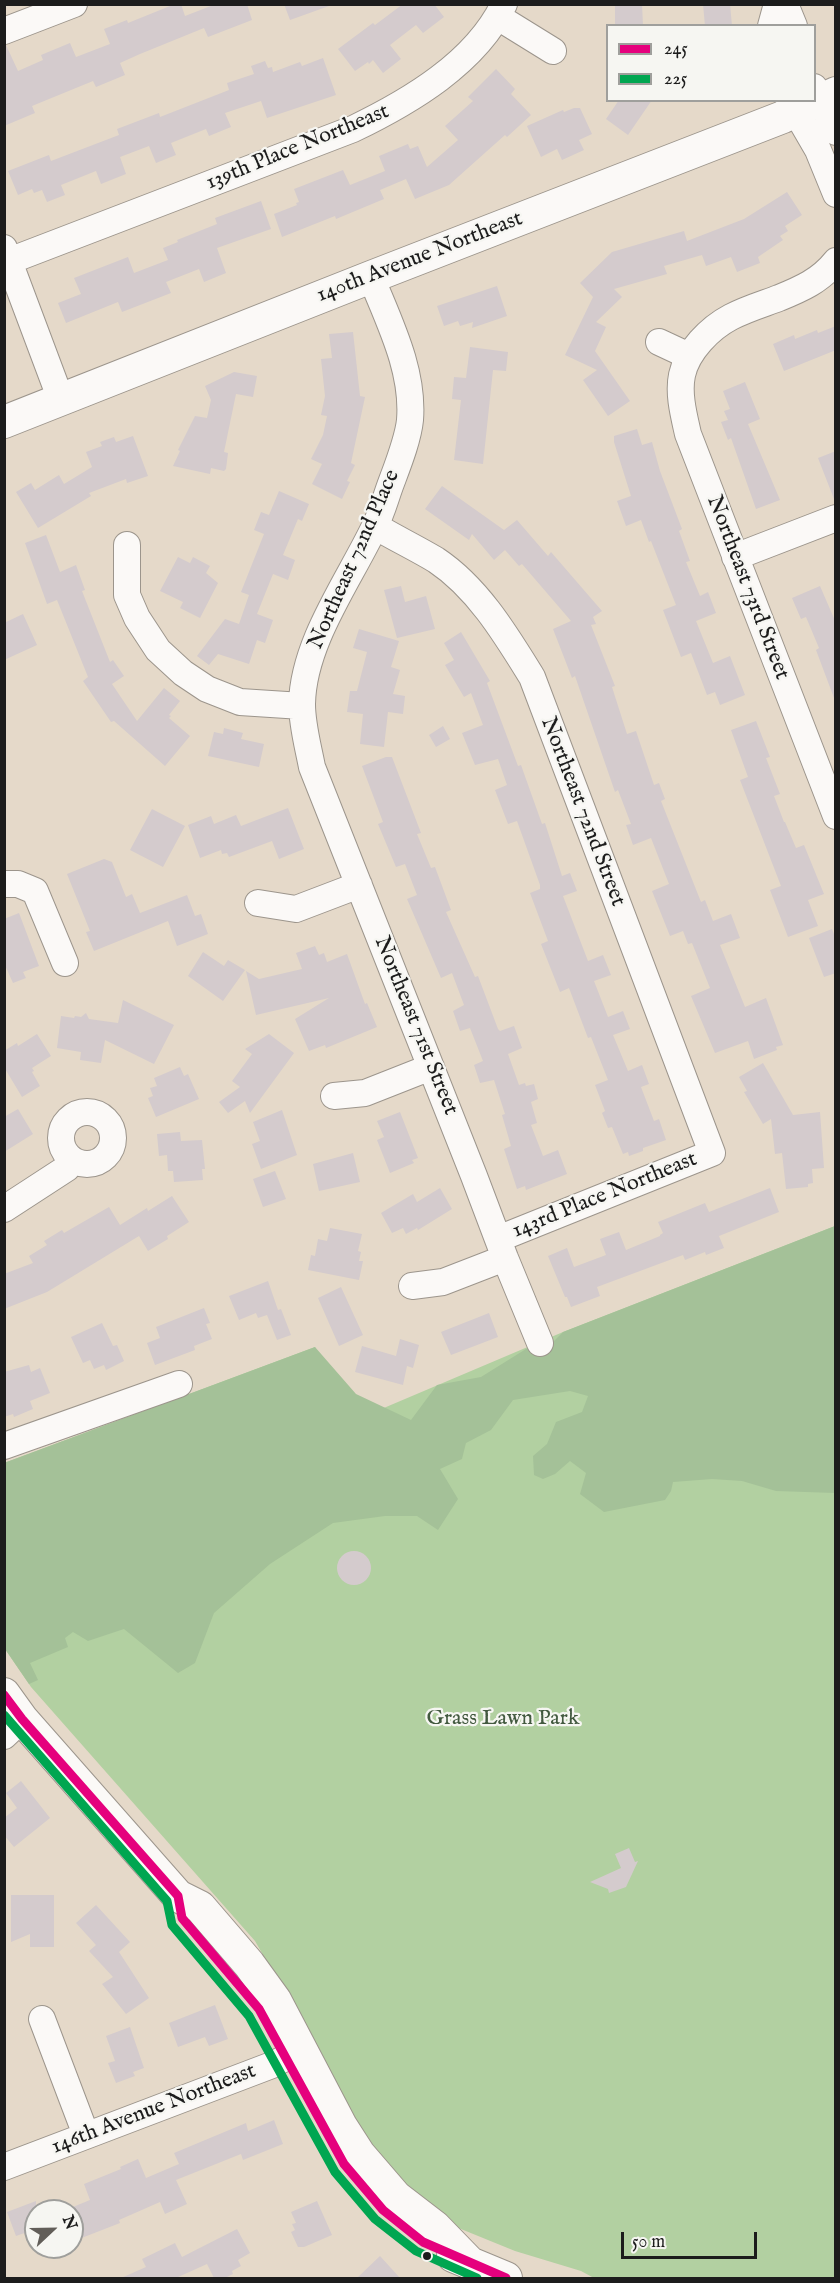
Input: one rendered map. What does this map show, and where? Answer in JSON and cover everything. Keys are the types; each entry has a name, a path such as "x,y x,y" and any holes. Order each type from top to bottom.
{"main road":[{"name":"140th Avenue Northeast","path":"4,422 371,277 801,102"},
{"path":"10,1716 178,1896 182,1918 295,2053 344,2164 383,2210 423,2242 467,2271 506,2278"}],"street":[{"path":"4,31 74,4"},
{"path":"772,24 777,4"},
{"path":"785,4 793,24"},
{"name":"139th Place Northeast","path":"7,255 353,129 397,108 435,83 471,50 501,10 554,51"},
{"path":"812,102 818,150 836,194"},
{"path":"814,102 836,132"},
{"path":"7,255 62,400"},
{"name":"Northeast 73rd Street","path":"836,261 827,273 808,286 731,317 706,336 689,356 681,376 682,407 688,434 836,816"},
{"name":"Northeast 72nd Place","path":"302,706 308,670 324,621 375,526 396,470 410,422 409,381 399,346 371,277"},
{"path":"659,342 689,356"},
{"path":"735,557 836,518"},
{"name":"Northeast 72nd Street","path":"375,526 437,561 469,589 501,627 532,677 712,1153"},
{"path":"127,545 127,595 137,618 158,650 183,673 207,689 240,702 302,706"},
{"name":"Northeast 71st Street","path":"302,706 312,767 540,1343"},
{"path":"4,884 18,884 35,891 65,963"},
{"path":"258,903 296,909 359,885"},
{"path":"334,1095 365,1093 431,1067"},
{"name":"143rd Place Northeast","path":"412,1286 443,1282 501,1249 712,1153"},
{"path":"4,1209 67,1168 73,1160"},
{"path":"4,1446 179,1384"},
{"path":"42,2019 86,2135"},
{"name":"146th Avenue Northeast","path":"4,2167 272,2065 295,2053"}],"green space":[{"name":"Grass Lawn Park","path":"835,1226 835,2278 594,2278 581,2271 515,2251 456,2227 392,2180 345,2108 312,2040 255,1941 31,1687 5,1649 4,1463 315,1347 346,1424 563,1332"},
{"path":"835,1226 835,1493 776,1491 742,1481 712,1479 673,1482 671,1491 665,1500 604,1512 580,1494 586,1473 570,1461 555,1474 543,1479 534,1475 533,1456 547,1444 556,1422 582,1412 588,1396 570,1391 513,1400 491,1430 466,1443 462,1459 440,1469 458,1499 438,1530 417,1516 385,1516 333,1523 270,1564 214,1613 195,1663 178,1673 124,1629 88,1641 73,1632 65,1638 68,1647 30,1663 38,1680 29,1684 5,1649 4,1463 315,1347 356,1394 411,1420 437,1385 481,1377 526,1349 552,1343 563,1332"}],"building":[{"path":"175,4 181,4 185,16 216,4 247,4 252,20 208,37 204,28 140,54 120,63 125,75 96,87 93,81 32,106 35,113 4,126 4,46 6,45 18,71 43,60 41,55 70,43 76,57 110,44 104,29 127,20 128,23"},
{"path":"284,4 328,4 329,6 290,20"},
{"path":"403,4 434,4 444,17 423,33 416,25 390,45 401,59 383,73 373,60 355,71 338,49"},
{"path":"615,4 642,4 643,24 615,24"},
{"path":"703,4 730,4 732,24 705,24"},
{"path":"323,58 336,95 267,118 261,101 225,113 231,127 209,136 206,129 171,143 176,155 156,163 149,146 120,157 126,174 101,184 96,171 61,185 65,195 47,202 42,190 34,193 32,189 18,195 8,171 49,155 51,161 119,135 117,129 159,113 160,117 229,90 227,83 254,74 251,66 265,61 268,68 272,67 273,72 300,62 302,66"},
{"path":"496,69 515,89 511,94 531,115 449,185 415,199 406,179 380,190 384,199 336,219 335,216 282,237 274,214 297,205 296,203 299,202 294,189 343,170 350,185 385,171 379,156 408,144 410,149 418,146 427,167 458,140 445,126 473,101 468,97"},
{"path":"618,102 651,102 628,135 606,119"},
{"path":"580,108 592,134 579,140 584,150 562,160 557,149 541,157 527,126 563,110 564,112"},
{"path":"787,192 802,215 785,226 788,231 780,236 783,240 758,257 760,263 737,272 731,257 706,266 702,255 664,266 667,274 614,289 622,297 596,322 606,327 595,351 630,401 608,416 583,380 597,370 565,355 593,297 580,283 612,252 684,231 687,241 744,219"},
{"path":"261,201 271,229 217,248 226,273 204,282 199,269 166,282 171,293 122,312 118,302 66,323 58,303 81,294 74,278 128,257 134,273 168,260 163,248 217,224 215,218"},
{"path":"497,286 507,316 472,328 473,322 460,326 458,321 444,326 437,306"},
{"path":"836,326 836,350 784,371 773,344 794,335 795,339 817,330 818,333"},
{"path":"353,332 360,396 365,397 351,463 355,465 342,499 312,484 322,464 311,459 323,435 327,416 321,415 325,396 321,359 332,358 329,334"},
{"path":"470,347 508,352 506,371 493,370 483,464 454,460 461,400 452,399 454,377 466,378"},
{"path":"234,372 257,376 253,397 236,394 224,452 228,453 226,469 224,471 211,468 210,474 173,466 180,451 178,450 195,416 207,418 211,400 205,386"},
{"path":"745,382 760,419 748,424 780,500 756,509 731,438 728,440 721,422 728,420 724,411 730,409 723,391"},
{"path":"637,429 642,445 652,442 660,471 682,529 679,531 690,561 686,562 700,596 708,592 716,613 696,621 713,663 730,656 745,695 720,705 715,692 707,695 691,653 681,657 663,610 676,605 651,541 649,542 641,520 626,526 617,501 631,496 614,436"},
{"path":"133,436 148,476 127,483 126,479 89,493 91,496 38,528 16,492 31,483 35,490 59,475 64,484 92,467 86,452 102,446 100,442 114,437 116,442"},
{"path":"836,451 836,499 834,499 818,458"},
{"path":"442,486 504,530 517,520 548,556 551,552 602,611 593,617 596,624 591,625 615,686 612,687 627,734 636,731 654,785 659,783 665,799 661,801 701,902 705,900 713,921 731,914 740,938 720,945 745,1007 766,998 783,1045 776,1047 777,1050 754,1059 748,1041 715,1053 691,996 710,988 692,943 688,944 683,931 670,936 652,891 669,884 651,838 633,845 626,825 631,824 618,790 615,792 575,676 572,678 553,629 571,621 522,564 519,566 505,550 494,560 472,534 469,540 425,509"},
{"path":"279,491 309,504 302,521 298,519 283,555 295,560 288,580 273,574 257,614 273,620 265,643 257,640 249,664 218,654 209,665 197,656 225,619 239,624 249,595 241,592 264,534 254,530 261,512 269,515"},
{"path":"46,535 60,572 76,565 85,590 82,591 110,662 113,660 124,676 112,684 137,721 164,688 180,701 169,718 190,736 165,766 114,721 111,722 83,681 88,677 57,600 47,604 25,543"},
{"path":"178,557 190,563 193,557 210,566 206,573 218,583 200,618 180,608 183,602 160,591"},
{"path":"401,586 405,602 426,596 435,629 397,638 384,590"},
{"path":"820,586 836,623 834,698 816,650 819,648 806,617 801,619 792,598"},
{"path":"23,614 37,645 4,660 4,623"},
{"path":"359,629 399,641 391,667 400,670 393,694 405,696 403,714 388,712 384,747 360,744 363,714 347,712 350,691 357,691 367,652 353,648"},
{"path":"461,632 490,681 487,683 518,766 521,765 542,824 545,823 562,876 570,873 577,891 563,896 588,961 603,955 611,975 594,981 608,1017 623,1011 630,1029 613,1035 628,1071 642,1065 649,1084 641,1087 654,1121 659,1119 666,1140 629,1156 628,1152 623,1154 612,1127 608,1128 602,1113 605,1111 595,1085 608,1080 591,1037 588,1038 569,988 560,992 541,944 548,941 530,893 540,889 540,885 517,821 508,824 495,790 507,785 498,759 475,765 462,733 483,725 471,693 464,697 445,665 454,660 444,643"},
{"path":"756,721 770,757 766,758 780,794 774,796 784,822 796,848 804,845 824,894 808,900 818,926 788,937 770,890 781,886 740,780 748,777 731,730"},
{"path":"443,726 450,739 436,747 429,735"},
{"path":"224,728 243,733 241,739 264,744 259,767 208,756 214,732 223,734"},
{"path":"392,757 421,833 417,834 431,868 435,867 451,910 446,912 475,977 478,976 498,1029 500,1031 514,1026 522,1048 508,1054 519,1085 534,1084 538,1099 531,1102 537,1123 531,1125 543,1156 558,1150 567,1174 526,1190 525,1186 517,1189 504,1149 511,1146 502,1115 505,1114 494,1080 480,1083 474,1065 483,1061 470,1028 460,1031 453,1011 464,1005 452,973 441,978 407,899 417,895 405,864 396,867 378,824 383,822 362,766"},
{"path":"288,808 304,849 279,859 272,841 229,857 227,853 222,854 221,850 200,858 188,825 211,816 214,824 236,815 241,826"},
{"path":"152,809 185,826 163,867 130,850"},
{"path":"104,859 112,862 126,897 132,894 140,913 187,895 195,916 201,914 208,934 177,946 168,921 94,951 86,932 90,931 67,874"},
{"path":"19,913 39,966 23,972 26,978 13,983 4,963 4,919"},
{"path":"832,929 836,939 836,973 824,977 809,938"},
{"path":"315,946 319,955 324,953 327,962 347,954 365,1004 367,1003 377,1027 326,1048 325,1045 309,1051 295,1019 329,998 256,1015 246,971 259,979 302,969 296,953"},
{"path":"203,952 224,966 228,960 245,970 223,1001 188,976"},
{"path":"123,1000 174,1025 154,1064 105,1040 101,1063 80,1060 81,1052 57,1048 61,1016 74,1018 86,1013 89,1019 118,1023"},
{"path":"37,1034 51,1056 32,1068 40,1086 22,1097 4,1067 4,1051 17,1043 18,1046"},
{"path":"269,1034 294,1053 250,1113 245,1101 228,1113 219,1102 240,1087 232,1081 252,1054 245,1049"},
{"path":"763,1063 793,1115 820,1112 824,1168 812,1169 813,1183 808,1184 808,1187 786,1189 782,1153 775,1154 771,1119 763,1124 744,1092 747,1091 739,1077"},
{"path":"180,1067 184,1076 188,1074 199,1099 156,1117 148,1098 153,1096 150,1088 157,1086 154,1078"},
{"path":"18,1109 33,1134 4,1152 4,1117"},
{"path":"282,1110 297,1155 261,1169 252,1144 260,1141 253,1122"},
{"path":"400,1112 418,1158 412,1160 414,1163 390,1173 377,1140 384,1137 377,1121"},
{"path":"180,1132 181,1141 202,1140 205,1169 202,1169 203,1180 174,1182 173,1171 168,1171 167,1155 159,1156 157,1134"},
{"path":"353,1153 360,1182 319,1191 313,1164"},
{"path":"275,1171 286,1199 263,1207 253,1179"},
{"path":"440,1188 452,1209 418,1230 417,1228 406,1234 403,1228 392,1233 381,1213 413,1194 417,1202"},
{"path":"770,1188 779,1212 719,1236 724,1248 685,1260 683,1255 597,1287 600,1296 571,1307 548,1256 567,1248 574,1267 606,1255 600,1239 619,1232 626,1250 660,1236 663,1233 658,1222 705,1203 709,1212"},
{"path":"172,1196 189,1222 167,1236 168,1239 148,1251 139,1236 47,1292 4,1309 4,1274 33,1263 29,1256 47,1245 44,1241 62,1230 64,1233 109,1207 120,1225"},
{"path":"330,1228 362,1234 358,1251 361,1252 359,1261 363,1261 359,1280 308,1270 311,1255 315,1256 318,1239 327,1241"},
{"path":"268,1281 278,1310 281,1309 291,1335 277,1340 267,1315 258,1318 256,1313 239,1320 229,1296"},
{"path":"341,1287 363,1335 339,1346 318,1298"},
{"path":"204,1308 210,1323 206,1324 212,1339 194,1346 195,1350 155,1365 147,1343 160,1338 156,1327"},
{"path":"489,1313 498,1337 451,1355 441,1332"},
{"path":"102,1323 113,1346 117,1345 124,1361 106,1370 104,1365 94,1369 90,1360 83,1363 71,1337"},
{"path":"400,1339 419,1345 413,1368 407,1366 403,1385 355,1372 362,1346 396,1356"},
{"path":"29,1365 31,1372 40,1368 50,1393 30,1401 33,1409 14,1417 13,1414 4,1417 4,1372"},
{"path":"354,1551 366,1556 371,1568 366,1580 354,1585 342,1580 337,1568 342,1556"},
{"path":"21,1781 50,1818 14,1847 4,1835 4,1818 17,1808 6,1793"},
{"path":"629,1848 635,1862 638,1861 626,1887 609,1893 608,1889 590,1882 621,1868 615,1854"},
{"path":"11,1895 54,1895 54,1947 30,1947 30,1934 11,1942"},
{"path":"96,1905 130,1942 119,1952 149,1998 126,2014 102,1984 113,1977 89,1951 96,1945 76,1923"},
{"path":"215,2005 228,2039 209,2046 205,2037 178,2047 169,2023"},
{"path":"130,2027 144,2068 133,2072 135,2076 116,2083 108,2063 115,2061 106,2036"},
{"path":"274,2120 283,2144 243,2160 241,2154 176,2180 187,2204 165,2214 160,2202 119,2220 120,2223 84,2237 84,2202 90,2200 84,2184 121,2169 120,2167 138,2159 146,2178 179,2164 174,2153 246,2123 248,2131"},
{"path":"317,2201 332,2235 304,2247 298,2247 291,2232 295,2230 292,2224 296,2223 291,2212"},
{"path":"24,2206 24,2233 16,2236 7,2212"},
{"path":"237,2229 250,2253 238,2260 241,2266 225,2278 214,2278 207,2264 176,2278 121,2278 146,2267 142,2259 175,2243 182,2257"},
{"path":"380,2256 400,2278 357,2278"}],"transit line":[{"name":"245","path":"4,1695 22,1719 178,1896 182,1918 259,2009 344,2164 383,2210 423,2242 506,2278"},
{"name":"225","path":"4,1715 167,1901 172,1925 249,2016 335,2172 375,2219 416,2251 477,2278"}]}
